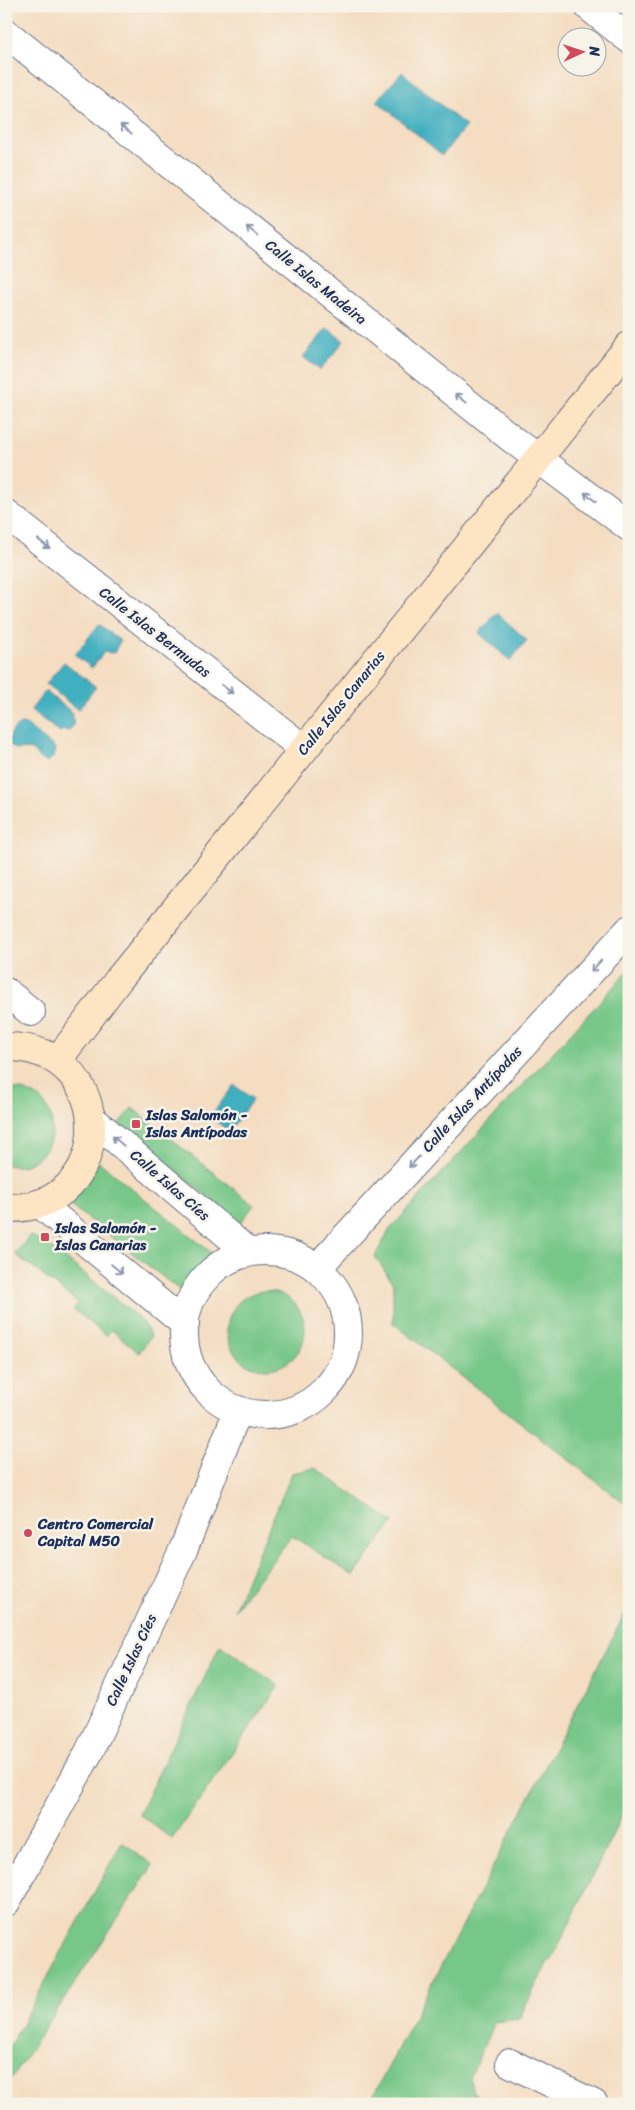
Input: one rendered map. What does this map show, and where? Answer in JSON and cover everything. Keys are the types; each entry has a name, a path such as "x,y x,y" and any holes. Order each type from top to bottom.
{"street":[{"path":"588,6 629,39"},
{"name":"Calle Islas Madeira","path":"6,33 511,438 629,527"},
{"name":"Calle Islas Canarias","path":"57,1061 119,979 629,346"},
{"name":"Calle Islas Bermudas","path":"6,514 304,749"},
{"name":"Calle Islas Antípodas","path":"316,1268 629,930"},
{"path":"6,992 31,1012"},
{"path":"6,1047 34,1051 57,1061 79,1083 86,1096 92,1119 92,1140 81,1170 65,1189 40,1204 31,1207 6,1208"},
{"name":"Calle Islas Cíes","path":"92,1119 248,1252"},
{"path":"40,1204 185,1324"},
{"path":"248,1252 279,1252 295,1255 316,1268 333,1285 346,1312 348,1331 347,1346 337,1375 326,1390 306,1405 285,1413 252,1414 238,1410 210,1392 194,1372 189,1359 184,1333 192,1298 200,1284 216,1267 248,1252"},
{"name":"Calle Islas Cíes","path":"6,1902 93,1743 184,1548 238,1410"},
{"path":"510,2063 594,2104"}],"green space":[{"path":"629,970 629,1507 393,1323 393,1284 375,1256 390,1229"},
{"path":"16,1089 34,1095 46,1106 52,1120 52,1134 46,1148 37,1159 23,1166 6,1165 6,1090"},
{"path":"132,1108 254,1205 240,1223 118,1124"},
{"path":"99,1162 213,1254 182,1292 69,1204 85,1186"},
{"path":"30,1235 59,1253 141,1320 151,1336 139,1353 112,1330 106,1336 73,1309 78,1303 15,1254"},
{"path":"266,1291 281,1294 293,1303 302,1315 305,1330 302,1345 293,1357 281,1366 266,1369 251,1366 239,1357 230,1345 227,1330 230,1315 239,1303 251,1294"},
{"path":"315,1468 393,1522 354,1576 292,1536 234,1610 292,1473"},
{"path":"629,1606 629,1801 551,1961 549,1960 519,2019 494,2022 470,2078 473,2093 484,2100 483,2104 369,2104"},
{"path":"220,1645 279,1686 172,1839 139,1814"},
{"path":"122,1842 153,1865 6,2087 6,2053"}],"water":[{"path":"402,72 466,126 442,155 377,101"},
{"path":"327,328 344,341 320,370 303,357"},
{"path":"497,613 527,640 510,661 479,633"},
{"path":"99,624 120,641 114,653 104,652 92,668 75,655"},
{"path":"64,662 96,687 78,710 46,684"},
{"path":"45,691 74,714 72,717 73,725 68,731 62,730 60,733 31,710"},
{"path":"21,724 26,725 55,748 55,755 52,758 46,762 39,758 32,750 17,749 9,744 12,732"},
{"path":"234,1085 253,1099 229,1131 210,1117"}],"place":[{"name":"Islas Salomón - Islas Antípodas","path":"136,1124"},
{"name":"Islas Salomón - Islas Canarias","path":"45,1237"},
{"name":"Centro Comercial Capital M50","path":"28,1533"}]}
